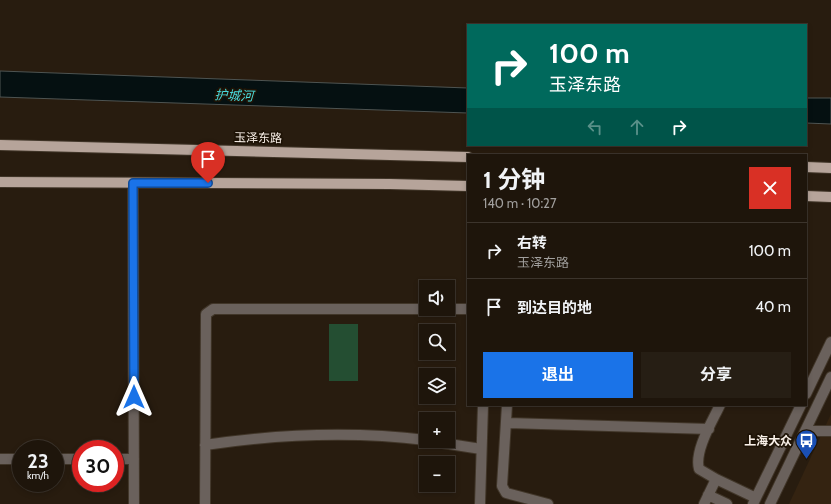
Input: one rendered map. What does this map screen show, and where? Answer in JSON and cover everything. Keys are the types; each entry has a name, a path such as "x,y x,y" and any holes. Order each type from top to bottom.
{"main road":[{"name":"玉泽东路","path":"0,145 467,157"},
{"path":"807,167 831,168"},
{"path":"0,182 467,186"},
{"path":"807,196 831,197"}],"street":[{"path":"133,183 134,504"},
{"path":"205,504 206,314 213,309 419,309"},
{"path":"455,309 467,309"},
{"path":"807,392 831,342"},
{"path":"770,504 831,377"},
{"path":"480,504 483,406"},
{"path":"506,406 502,486 506,493 548,504"},
{"path":"720,406 699,452 697,463 699,469 755,501 801,406"},
{"path":"506,423 709,429"},
{"path":"805,431 831,431"},
{"path":"205,445 270,437 302,435 372,435 419,439"},
{"path":"455,445 481,449"},
{"path":"0,459 12,459"},
{"path":"124,459 134,459"},
{"path":"716,479 706,499 728,504"}],"shaded area":[{"path":"831,414 831,504 789,504"}],"green space":[{"path":"329,324 358,324 358,381 329,381"}],"water":[{"name":"护城河","path":"0,71 467,88 467,113 0,97"},
{"path":"807,98 831,98 831,124 807,123"}],"place":[{"name":"上海大众","path":"807,460"}],"route":[{"path":"134,397 133,183 208,183"}]}
